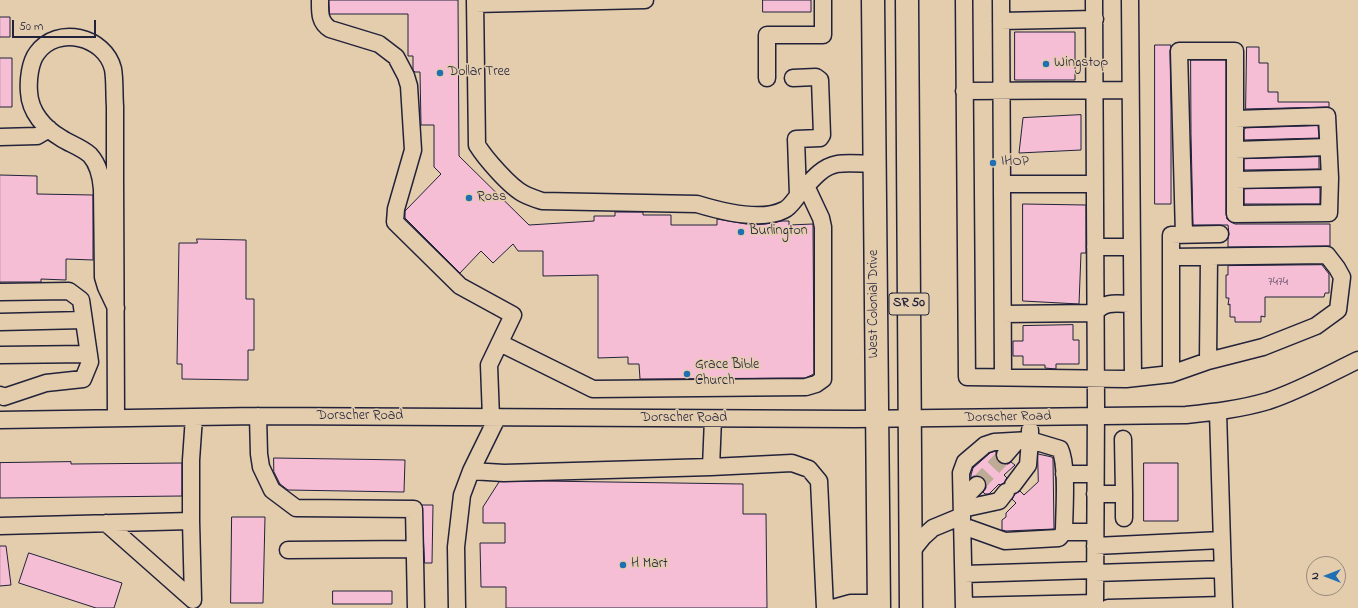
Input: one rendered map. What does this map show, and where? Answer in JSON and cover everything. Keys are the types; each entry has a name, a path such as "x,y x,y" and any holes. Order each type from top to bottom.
{"highway":[{"name":"West Colonial Drive","path":"873,0 879,605"},
{"name":"SR 50","path":"907,0 911,608"}],"street":[{"path":"320,0 320,15 326,27 330,30 378,44 396,57 409,86 413,150 396,209 395,222 460,286 513,315 489,365 494,418 462,495 456,547 457,608"},
{"path":"645,0 474,2 477,145 484,156 523,194 542,201 697,204 721,211 772,214 786,209 824,169 838,164 874,164"},
{"path":"767,78 767,35 823,35 823,0"},
{"path":"964,0 967,377 1133,378 1171,374 1286,332 1313,320 1334,308 1337,268 1327,255 1209,257 1171,256"},
{"path":"1001,0 1003,377"},
{"path":"1094,0 1096,377 1095,572 1099,606"},
{"path":"1130,0 1133,378"},
{"path":"1001,21 1094,19"},
{"path":"116,308 106,287 104,277 101,175 98,167 90,156 78,147 60,138 49,129 36,115 31,104 29,90 32,61 36,53 49,41 58,38 68,37 87,40 102,49 113,70 115,133 116,308 116,418"},
{"path":"1184,235 1179,51 1235,51 1235,119 1235,150 1235,180 1235,214 1329,213 1330,178 1327,116 1235,119"},
{"path":"500,343 593,389 806,387 816,384 823,378 823,227 821,218 802,191 796,140 820,138 822,135 820,80 816,77 793,78"},
{"path":"964,91 1130,90"},
{"path":"0,136 37,136 49,129"},
{"path":"1235,150 1328,147"},
{"path":"1235,180 1330,178"},
{"path":"1002,184 1095,184"},
{"path":"1171,374 1171,235 1220,234"},
{"path":"1095,248 1132,247"},
{"path":"1209,257 1215,359"},
{"path":"0,292 69,291 81,300 90,362 83,380 46,383 4,397 0,395"},
{"path":"1003,314 1095,313 1100,307 1108,304 1132,304"},
{"path":"0,322 84,320"},
{"path":"0,355 89,354"},
{"name":"Dorscher Road","path":"0,420 258,416 910,419 1186,415 1218,412 1246,407 1269,400 1296,390 1358,360"},
{"path":"962,513 1005,541 1060,538 1064,532 1064,474 1063,455 1060,449 1023,441 994,442 985,445 965,462 961,472 964,607 1224,606 1218,412"},
{"path":"258,416 259,454 261,467 272,490 296,508 414,509 416,608"},
{"path":"106,523 193,600 192,460 194,417"},
{"path":"911,552 923,537 933,528 962,513 998,501 1010,488 1028,465 1023,441 1031,417"},
{"path":"711,467 713,419"},
{"path":"1123,439 1124,518"},
{"path":"1005,455 1023,441"},
{"path":"471,471 504,473 792,463 808,469 819,481 825,608"},
{"path":"1064,474 1095,474"},
{"path":"962,513 976,485"},
{"path":"1095,494 1124,494"},
{"path":"0,526 192,521"},
{"path":"1064,532 1095,539 1222,540"},
{"path":"288,550 414,549"},
{"path":"964,574 1223,569"},
{"path":"833,608 851,603 879,605"}],"building":[{"path":"329,0 458,0 459,156 529,225 594,221 594,216 615,216 615,212 643,212 643,215 671,215 671,225 717,225 717,219 752,225 782,221 789,221 789,225 813,224 814,374 805,378 640,379 639,364 628,364 628,357 598,358 598,275 543,276 543,251 518,251 513,244 493,263 481,251 460,273 405,218 405,211 441,174 434,167 434,125 421,125 420,72 415,72 413,70 413,56 408,56 408,14 330,14"},
{"path":"763,0 811,0 811,12 763,12"},
{"path":"0,17 10,17 10,37 0,37"},
{"path":"1015,32 1075,32 1075,80 1015,80"},
{"path":"1155,45 1171,45 1171,204 1155,204"},
{"path":"1247,47 1259,47 1259,63 1268,63 1268,92 1278,92 1278,102 1329,102 1329,107 1246,109"},
{"path":"0,58 12,58 12,107 0,107"},
{"path":"1191,60 1226,60 1227,219 1235,224 1330,224 1330,246 1228,247 1228,225 1193,225"},
{"path":"1081,115 1081,150 1019,153 1023,118"},
{"path":"1318,126 1319,138 1244,140 1244,129 1246,128"},
{"path":"1319,157 1319,169 1244,170 1244,159"},
{"path":"0,175 37,176 37,194 93,195 93,260 66,259 66,280 41,279 41,282 0,282"},
{"path":"1320,188 1320,204 1244,204 1244,189"},
{"path":"1023,204 1086,205 1086,253 1081,253 1079,304 1023,301"},
{"path":"197,239 246,240 246,299 254,299 254,350 248,350 248,380 182,379 182,364 177,364 179,243 197,243"},
{"path":"1322,265 1329,274 1329,293 1325,293 1324,297 1265,297 1265,317 1261,316 1261,322 1235,322 1235,317 1230,317 1230,304 1228,305 1229,298 1226,298 1226,275 1228,275 1228,266"},
{"path":"1073,325 1073,340 1079,340 1079,364 1056,364 1056,369 1045,368 1045,365 1023,365 1023,356 1013,356 1013,341 1023,341 1023,326"},
{"path":"996,451 996,458 999,462 1008,464 1011,462 1015,465 1004,475 1007,478 1004,483 999,484 989,494 985,494 983,492 986,488 984,479 979,476 974,476 971,478 971,475 973,468 990,453"},
{"path":"1038,454 1052,457 1053,459 1054,529 1002,530 1002,520 1006,517 1006,513 1016,503 1012,499 1015,494 1020,491 1024,495 1038,482"},
{"path":"274,458 405,460 404,492 288,490 280,484 274,472"},
{"path":"71,462 71,464 182,463 182,496 0,498 0,463"},
{"path":"1144,463 1178,463 1178,521 1144,521"},
{"name":"H Mart","path":"541,481 743,484 743,514 766,514 767,608 506,608 506,587 481,587 480,543 505,543 505,523 483,523 483,507 499,482"},
{"path":"422,505 433,505 432,563 425,563"},
{"path":"232,517 265,517 263,603 231,603"},
{"path":"0,546 6,546 11,585 0,586"},
{"path":"29,553 122,583 114,608 96,608 19,583"},
{"path":"333,591 392,591 392,604 333,604"}],"tunnel":[{"path":"977,485 1005,455"}],"place":[{"name":"Wingstop","path":"1046,64"},
{"name":"Dollar Tree","path":"440,73"},
{"name":"IHOP","path":"993,163"},
{"name":"Ross","path":"469,198"},
{"name":"Burlington","path":"741,232"},
{"name":"Grace Bible Church","path":"687,374"},
{"name":"H Mart","path":"623,565"}]}
